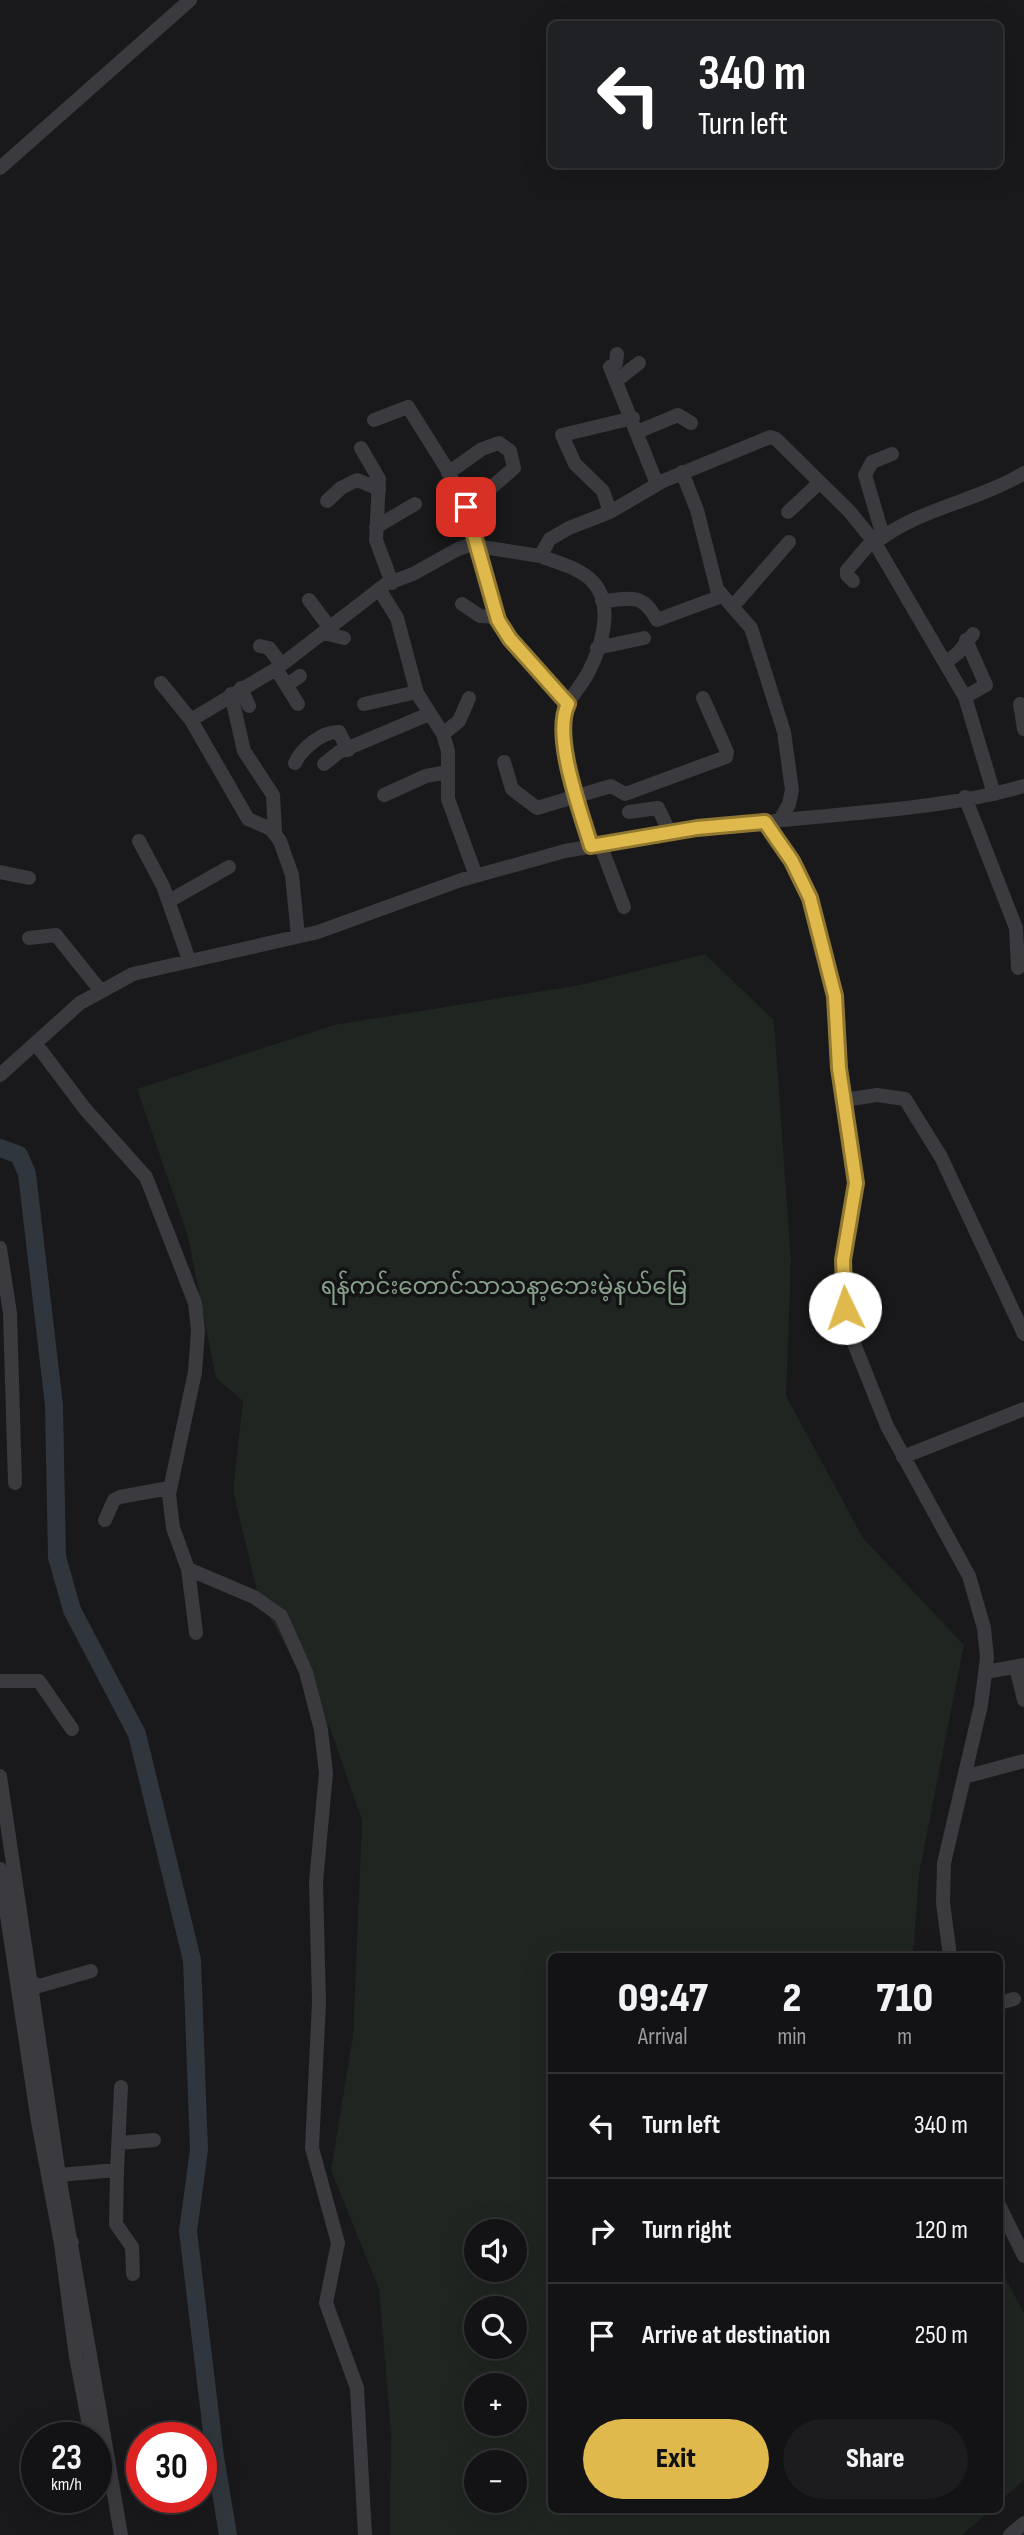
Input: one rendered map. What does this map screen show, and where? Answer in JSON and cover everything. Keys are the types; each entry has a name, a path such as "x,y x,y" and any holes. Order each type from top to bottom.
{"street":[{"path":"0,169 190,0"},
{"path":"617,354 615,363 610,367 657,484"},
{"path":"616,381 639,363"},
{"path":"374,420 408,407 448,473 470,516 497,617 510,639 568,704"},
{"path":"610,512 603,491 575,464 562,435 635,425 678,415 691,423"},
{"path":"540,556 556,535 610,512 657,484 770,437 776,439 877,540 965,697 994,794"},
{"path":"448,473 490,445 499,443 510,451 514,468 478,499 470,516"},
{"path":"361,448 378,476 377,544 386,586 417,692 443,734 448,751 448,799 476,876"},
{"path":"877,540 865,475 872,463 892,454"},
{"path":"682,472 697,510 714,582 747,621 757,643 788,747 792,790 789,804 773,821"},
{"path":"853,581 847,575 847,570 877,540 932,511 997,488 1024,473"},
{"path":"327,501 341,488 357,480 379,489"},
{"path":"788,512 819,484"},
{"path":"376,527 415,504"},
{"path":"602,601 647,601 657,620 728,601 789,542"},
{"path":"191,720 278,666 386,586 458,549 470,545 540,556 583,574 593,581 602,601 604,624 588,673 568,704 564,715 564,728 576,799 624,907"},
{"path":"309,600 327,630 344,638"},
{"path":"461,604 475,614 497,617"},
{"path":"948,668 969,637 986,685 965,697"},
{"path":"597,648 644,638"},
{"path":"260,646 269,648 298,704"},
{"path":"948,668 975,660"},
{"path":"287,685 300,676"},
{"path":"161,682 191,720 248,819 275,832"},
{"path":"236,691 248,706"},
{"path":"236,691 244,751 274,800 275,832 292,874 298,936"},
{"path":"364,704 417,692"},
{"path":"443,734 459,722 469,698"},
{"path":"504,762 512,789 532,806 542,807 576,799 611,786 625,794 726,757 727,752 703,698"},
{"path":"1020,704 1024,729"},
{"path":"324,764 339,752 429,714"},
{"path":"295,762 298,755 315,740 334,732 339,732 348,750"},
{"path":"384,795 426,776 447,772"},
{"path":"0,1075 80,1003 134,974 298,936 476,876 596,845 670,833 912,807 994,794 1024,786"},
{"path":"965,797 1016,928 1018,968"},
{"path":"629,812 658,808 670,833"},
{"path":"773,821 801,879 819,929 838,1014 839,1068 856,1183 843,1260 849,1331 868,1385 903,1457 969,1576 984,1628 986,1672 974,1742 942,1881 950,1953"},
{"path":"139,841 169,901 189,960"},
{"path":"169,901 229,867"},
{"path":"0,872 29,878"},
{"path":"29,938 56,935 100,990"},
{"path":"36,1044 85,1110 146,1177 195,1303 198,1330 195,1372 169,1488 173,1528 188,1569 196,1633"},
{"path":"845,1100 877,1095 905,1100 941,1157 1024,1334"},
{"path":"0,1248 9,1313 15,1483"},
{"path":"903,1457 1024,1409"},
{"path":"105,1520 114,1500 120,1497 169,1488"},
{"path":"188,1569 254,1597 281,1616 306,1672 322,1738 326,1773 316,1882 318,2002 312,2148 338,2243 326,2303 357,2388 365,2535"},
{"path":"986,1672 1020,1666 1024,1699"},
{"path":"0,1681 39,1681 72,1729"},
{"path":"964,1777 1024,1760"},
{"path":"0,1776 52,2158 97,2422"},
{"path":"0,1869 38,2122 60,2175 67,2243"},
{"path":"30,1981 38,1986 91,1972"},
{"path":"121,2087 116,2224 133,2251 133,2274"},
{"path":"119,2143 153,2140"},
{"path":"60,2175 117,2170"},
{"path":"1003,2213 1024,2256"},
{"path":"112,2494 121,2535"},
{"path":"1010,2535 1024,2523"}],"green space":[{"name":"ရန်ကင်းတောင်သာသနာ့ဘေးမဲ့နယ်မြေ","path":"705,954 774,1020 791,1261 786,1396 863,1538 964,1645 919,1874 913,1953 548,1953 548,2513 988,2513 962,2535 390,2535 391,2433 379,2289 331,2170 353,2036 362,1820 331,1731 258,1595 233,1491 243,1401 216,1378 188,1237 137,1089 334,1025 580,985"},
{"path":"1003,2273 1024,2314 1024,2480 1003,2498"}],"waterway":[{"path":"0,1148 19,1155 27,1174 54,1405 57,1557 72,1610 137,1734 192,1960 199,2150 188,2231 215,2457 228,2535"}],"route":[{"path":"466,507 498,620 510,639 568,704 564,715 564,728 568,760 576,799 591,846 697,828 765,822 792,861 810,898 838,1014 839,1068 856,1183 856,1197 846,1231 843,1260 845,1308"}]}
